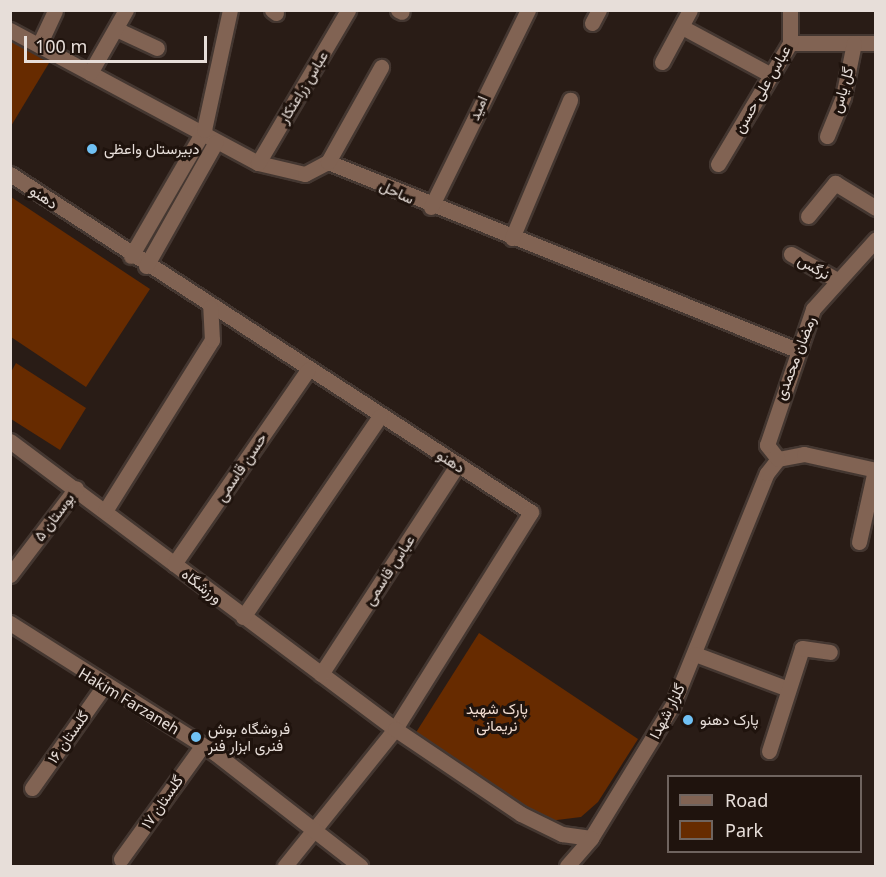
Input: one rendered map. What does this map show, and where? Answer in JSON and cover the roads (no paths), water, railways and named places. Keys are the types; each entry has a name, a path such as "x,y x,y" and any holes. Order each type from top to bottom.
{"street":[{"path":"39,45 55,10"},
{"path":"90,73 126,10"},
{"path":"146,266 209,138 230,10"},
{"name":"عباس زراعتکار","path":"258,163 348,10"},
{"name":"امید","path":"431,207 528,10"},
{"path":"662,62 690,10"},
{"name":"عباس علی حسن","path":"718,164 790,43 790,11"},
{"path":"682,27 771,75"},
{"path":"116,29 157,48"},
{"path":"10,30 258,163 305,174 328,162 381,67"},
{"path":"790,43 876,43"},
{"name":"گل یاس","path":"827,136 843,97 854,43"},
{"path":"512,238 570,100"},
{"path":"131,256 209,138"},
{"name":"ساحل","path":"328,162 431,207 797,350"},
{"name":"دهنو","path":"10,174 146,266 531,512 394,729 285,867"},
{"path":"808,216 835,183 876,208"},
{"name":"رمضان محمدی","path":"778,459 767,445 797,350 813,309 876,239"},
{"name":"نرگس","path":"792,254 837,280"},
{"path":"105,511 212,340 210,307"},
{"name":"حسن قاسمی","path":"174,564 308,370"},
{"path":"243,617 380,416"},
{"name":"ورزشگاه","path":"10,441 76,488 243,617 394,729"},
{"path":"778,459 804,454 875,470 859,542"},
{"name":"گلزار شهدا","path":"572,865 673,704 767,473 778,459"},
{"name":"عباس قاسمی","path":"321,674 457,465"},
{"name":"بوستان ۵","path":"10,575 76,488"},
{"name":"Hakim Farzaneh","path":"10,623 104,686 203,745 317,828 360,867"},
{"path":"769,751 802,648 830,652"},
{"path":"695,654 788,689"},
{"name":"گلستان ۱۶","path":"32,788 104,686"},
{"path":"394,729 520,813 562,834 591,838"},
{"name":"گلستان ۱۷","path":"121,859 203,745"}],"place":[{"name":"دبیرستان واعظی","path":"92,149"},
{"name":"پارک دهنو","path":"688,720"},
{"name":"فروشگاه بوش فنری ابزار فنر","path":"196,737"}],"park label":[{"name":"پارک شهید نریمانی","path":"497,716"}]}
